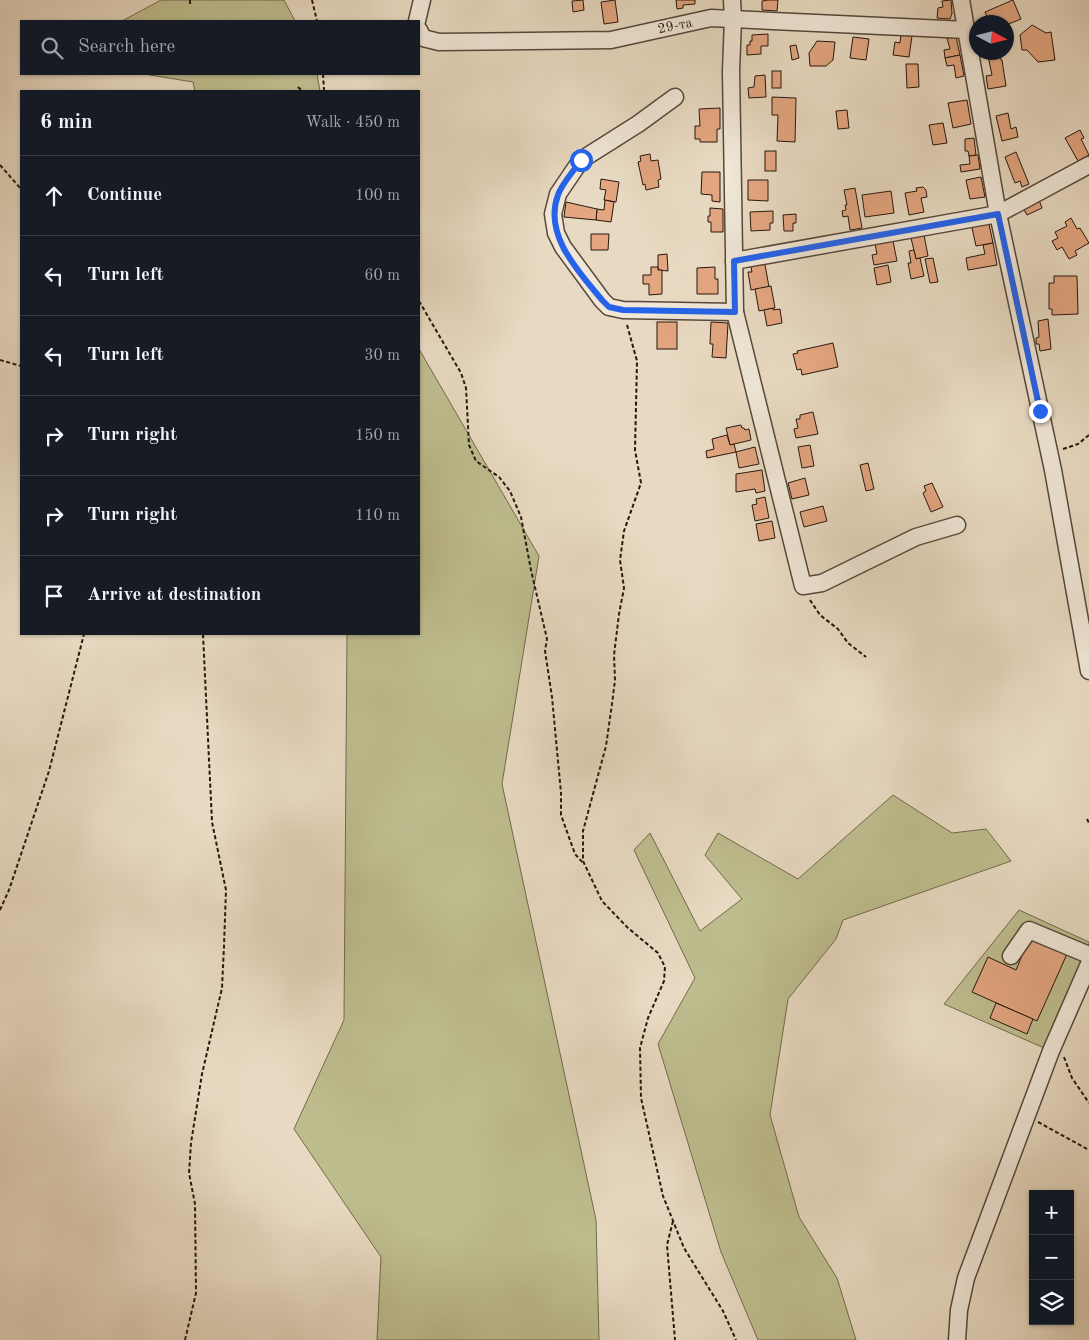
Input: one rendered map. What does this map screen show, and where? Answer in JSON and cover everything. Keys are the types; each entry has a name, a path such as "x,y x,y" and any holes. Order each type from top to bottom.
{"street":[{"path":"417,20 422,0"},
{"path":"732,0 731,71 735,312 803,586 822,583 916,538 957,525"},
{"path":"961,0 998,214 1049,452 1089,671"},
{"name":"29-та","path":"420,32 423,38 439,42 611,40 710,18 967,30"},
{"path":"675,97 638,124 581,160 558,194 553,214 556,233 563,247 609,307 623,310 735,312"},
{"path":"734,261 998,214 1089,165"},
{"path":"1011,956 1029,930 1089,955"},
{"path":"957,1340 959,1310 966,1278 1051,1051 1089,964"}],"path":[{"path":"312,0 317,20"},
{"path":"323,75 324,90"},
{"path":"298,87 301,90"},
{"path":"0,165 20,187"},
{"path":"420,302 461,373 466,388 469,444 476,461 499,477 510,491 521,517 547,639 545,651 552,697 561,793 561,815 575,854 585,865"},
{"path":"623,310 637,361 634,450 641,484 624,531 620,560 624,588 614,656 615,680 606,746 583,831 583,861 602,900 628,928 658,953 665,967 664,981 648,1018 640,1048 641,1098 663,1196 684,1248 723,1311 736,1340"},
{"path":"0,360 20,366"},
{"path":"1049,452 1067,449 1078,444 1089,435"},
{"path":"803,586 820,615 838,629 848,643 866,657"},
{"path":"0,910 9,890 49,771 84,635"},
{"path":"185,1340 196,1293 195,1204 189,1173 191,1143 202,1074 222,988 226,890 212,822 203,635"},
{"path":"1063,1054 1072,1078 1089,1103"},
{"path":"1026,1116 1089,1150"},
{"path":"673,1221 667,1245 674,1340"}],"shaded area":[{"path":"161,0 284,0 294,20 124,20"},
{"path":"150,75 317,75 320,90 195,90 193,82"},
{"path":"420,351 539,556 502,784 596,1220 599,1340 377,1340 381,1257 294,1129 344,1020 347,635 420,635"},
{"path":"893,795 952,833 986,829 1011,861 843,920 836,939 788,999 770,1115 799,1217 837,1278 856,1340 758,1340 721,1252 658,1044 695,978 634,850 650,833 700,931 742,899 705,855 718,833 798,879"},
{"path":"1019,910 1089,942 1089,964 1051,1051 944,1004"}],"building":[{"path":"583,0 584,10 573,12 572,1"},
{"path":"615,0 618,22 604,24 601,2"},
{"path":"676,0 695,0 695,4 683,5 683,8 677,9"},
{"path":"778,0 777,11 762,10 762,1"},
{"path":"951,0 952,14 950,19 937,18 938,8 943,7 942,1"},
{"path":"1013,0 1021,19 1014,22 1014,15 986,15 985,12"},
{"path":"1032,25 1046,33 1051,32 1055,60 1038,62 1027,50 1022,50 1020,35"},
{"path":"768,34 768,46 761,46 761,54 747,55 747,45 750,45 750,41 752,41 752,35"},
{"path":"901,35 912,36 909,57 893,55 895,42 900,43"},
{"path":"853,37 869,39 866,60 850,58"},
{"path":"956,37 960,55 945,58 944,50 950,49 947,38"},
{"path":"817,41 835,42 833,60 826,66 810,66 809,53"},
{"path":"796,45 799,58 792,60 790,46"},
{"path":"960,55 964,76 956,78 954,65 947,66 945,58"},
{"path":"989,60 1002,60 1006,86 988,89 986,76 992,75"},
{"path":"906,64 918,64 919,87 907,88"},
{"path":"772,71 781,71 781,88 772,88"},
{"path":"765,75 766,97 749,98 748,88 754,87 755,76"},
{"path":"772,97 796,98 795,142 777,141 778,115 772,115"},
{"path":"967,100 971,124 953,128 948,103"},
{"path":"720,108 720,129 717,129 717,142 700,142 700,139 695,139 695,126 700,126 699,109"},
{"path":"847,110 849,128 838,129 836,111"},
{"path":"1008,113 1011,129 1016,127 1018,137 1002,141 996,116"},
{"path":"943,123 947,143 933,145 929,125"},
{"path":"1080,130 1084,138 1081,139 1089,155 1078,161 1065,138"},
{"path":"974,138 976,155 969,156 968,151 965,151 965,139"},
{"path":"765,151 776,151 776,171 765,171"},
{"path":"1016,152 1029,184 1022,187 1020,181 1015,183 1005,157"},
{"path":"650,154 651,161 658,160 661,179 658,180 659,187 646,190 645,184 643,185 638,162 641,161 640,156"},
{"path":"978,155 980,169 961,172 960,165 970,164 969,156"},
{"path":"702,172 720,172 720,202 712,201 712,195 701,194"},
{"path":"981,177 985,197 970,199 966,180"},
{"path":"601,179 619,182 616,202 604,200 606,190 600,189"},
{"path":"748,180 768,180 768,201 748,200"},
{"path":"923,187 926,190 927,197 921,198 924,212 909,215 905,193 917,191 916,188"},
{"path":"855,188 862,228 850,230 848,216 843,217 842,211 846,210 845,205 847,205 844,190"},
{"path":"891,191 894,213 865,217 862,195"},
{"path":"605,200 614,202 611,222 596,220 597,209 604,210"},
{"path":"1039,200 1042,208 1027,215 1023,208"},
{"path":"566,202 597,209 596,220 564,217"},
{"path":"710,208 723,209 723,232 711,232 711,222 708,222"},
{"path":"773,211 773,223 770,223 770,230 751,231 750,212"},
{"path":"796,214 796,223 793,223 793,231 784,231 783,215"},
{"path":"1071,218 1077,229 1080,228 1089,243 1075,251 1077,255 1069,259 1062,247 1057,250 1052,241 1058,238 1055,232 1067,226 1065,222"},
{"path":"988,219 993,243 976,246 971,223"},
{"path":"591,234 609,234 608,250 591,250"},
{"path":"924,235 928,256 916,259 911,238"},
{"path":"893,241 897,261 874,265 872,255 877,254 875,244"},
{"path":"993,243 997,265 968,270 966,258 985,254 983,245"},
{"path":"914,250 916,259 920,258 924,276 911,279 908,263 911,263 909,251"},
{"path":"667,254 668,271 658,270 658,255"},
{"path":"933,258 938,282 930,283 925,259"},
{"path":"764,259 769,287 751,290 748,272 752,272 750,262"},
{"path":"888,265 891,282 877,285 874,268"},
{"path":"651,267 658,267 658,270 662,270 662,294 649,295 649,284 643,284 643,275 651,275"},
{"path":"715,267 715,279 718,279 718,294 697,294 697,268"},
{"path":"1054,276 1077,276 1078,314 1052,315 1052,309 1049,309 1049,283 1054,283"},
{"path":"771,286 775,308 759,311 755,289"},
{"path":"773,308 773,310 780,309 782,323 767,326 764,310"},
{"path":"1048,319 1051,349 1040,351 1039,344 1036,344 1036,338 1039,337 1038,321"},
{"path":"657,322 677,322 677,349 657,349"},
{"path":"711,322 728,323 726,358 712,357 713,344 710,344"},
{"path":"833,343 838,367 802,375 801,369 797,370 793,354 798,353 797,351"},
{"path":"813,412 818,434 796,438 794,429 798,428 796,419 800,419 800,415"},
{"path":"741,425 745,430 749,429 751,440 730,445 726,428"},
{"path":"727,435 730,445 734,444 736,452 707,458 706,451 714,449 712,439"},
{"path":"810,445 814,466 802,468 798,447"},
{"path":"755,447 759,464 739,468 736,452"},
{"path":"868,463 874,489 866,491 860,465"},
{"path":"762,470 765,491 756,493 755,489 736,492 736,474"},
{"path":"805,478 809,495 792,499 788,483"},
{"path":"932,483 943,507 931,512 923,493 926,491 924,486"},
{"path":"765,497 769,518 755,521 752,505 757,504 756,499"},
{"path":"823,506 827,521 804,527 800,512"},
{"path":"772,521 775,538 759,541 756,524"},
{"path":"1030,937 1067,954 1037,1021 972,992 988,957 1016,970"},
{"path":"996,1003 1033,1019 1027,1034 990,1018"}],"route":[{"path":"581,160 558,194 553,214 556,233 563,247 602,300 609,307 623,310 735,312 734,261 998,214 1040,411"}]}
